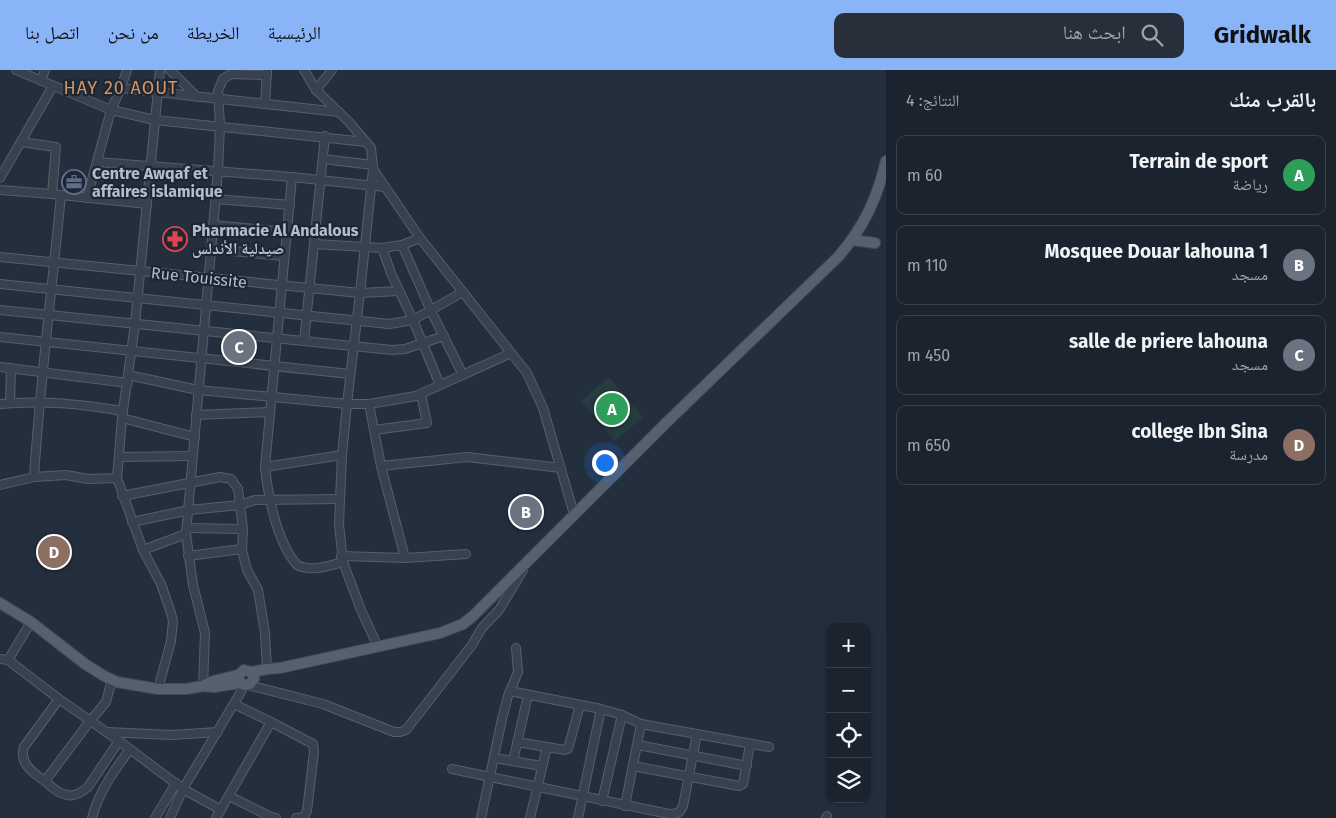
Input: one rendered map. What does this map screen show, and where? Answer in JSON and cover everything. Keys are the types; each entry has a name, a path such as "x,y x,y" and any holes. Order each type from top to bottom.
{"main road":[{"path":"0,603 32,622 85,664 112,679 130,685 158,689 186,689 203,686 213,681 246,680 280,668 440,633 463,624 484,606 728,362 826,270 852,240 873,205 886,161"},
{"path":"852,240 875,243"},
{"path":"246,680 267,669 280,668"}],"street":[{"path":"16,70 111,110 155,120 325,136 366,142"},
{"path":"41,81 45,70"},
{"path":"87,198 111,110 128,70"},
{"path":"158,689 168,653 173,621 161,584 143,550 117,478 135,324 160,70"},
{"path":"171,70 197,96"},
{"path":"304,70 316,90 339,112 371,148 373,167 342,455 339,524 342,559 361,610 378,647"},
{"path":"316,90 332,70"},
{"path":"203,686 205,633 193,585 186,531 216,199 220,126 217,99 223,79 230,74 267,72 266,104"},
{"path":"0,178 53,86"},
{"path":"121,88 339,112"},
{"path":"304,341 325,136"},
{"path":"21,142 56,147 57,194 54,262 39,402 34,477"},
{"path":"323,160 373,167"},
{"path":"97,162 292,177 385,187"},
{"path":"373,167 420,238 527,373 537,393 574,514"},
{"path":"292,177 265,467 270,499 283,542 297,565 309,568 325,567 342,559 405,558 466,554"},
{"path":"0,190 147,204"},
{"path":"216,199 290,204"},
{"path":"213,225 287,232"},
{"path":"315,244 382,248 402,245 420,238"},
{"path":"402,245 431,311 463,375"},
{"path":"382,248 440,385"},
{"path":"211,249 284,256"},
{"name":"Rue Touissite","path":"0,257 360,293 399,291"},
{"path":"0,284 356,322 395,324 413,320 463,292"},
{"path":"0,310 392,350 405,349 444,336"},
{"path":"0,337 350,374"},
{"path":"0,367 42,373 128,379 198,390 347,404 369,404 420,394 511,353"},
{"path":"10,403 11,368"},
{"path":"374,430 426,423 420,394"},
{"path":"0,404 76,403 123,414 194,437"},
{"path":"369,404 381,466 405,558"},
{"path":"196,414 270,412"},
{"path":"265,467 342,455"},
{"path":"119,457 192,456"},
{"path":"381,466 467,457 561,468"},
{"path":"0,484 34,477 66,475 88,479 117,478"},
{"path":"122,496 220,477 231,480 238,489 243,529 242,549 247,570 258,590 265,633 267,669"},
{"path":"132,522 189,510 240,505 255,500 340,499"},
{"path":"143,550 186,531 243,529"},
{"path":"188,556 242,549"},
{"path":"170,818 184,789 246,680 323,704 397,732 406,730 472,645 482,628 499,610 528,561"},
{"path":"32,622 4,659 184,789 221,810"},
{"path":"483,818 494,758 510,691 518,670 516,648"},
{"path":"45,781 106,702 112,679"},
{"path":"510,691 622,715 641,724 769,747"},
{"path":"513,761 528,695"},
{"path":"59,699 22,752 25,764 30,770 62,794 67,796 79,794 88,787 119,741"},
{"path":"234,704 313,744 308,811 304,817 296,818"},
{"path":"517,742 547,748 568,749 580,705"},
{"path":"578,818 601,710"},
{"path":"602,801 622,715"},
{"path":"216,818 271,722"},
{"path":"625,806 641,724"},
{"path":"105,732 171,735 218,732"},
{"path":"452,769 625,806 676,814 684,806 697,734"},
{"path":"634,766 739,786 743,784 750,744"},
{"path":"638,745 747,766"},
{"path":"530,818 547,748"},
{"path":"92,818 101,793 130,749"},
{"path":"494,758 542,766"},
{"path":"155,818 176,783"},
{"path":"229,796 258,815 276,818"}],"green space":[{"path":"609,377 643,417 615,441 581,401"}],"place":[{"name":"Centre Awqaf et affaires islamique","path":"74,182"},
{"name":"Pharmacie Al Andalous صيدلية الأندلس","path":"175,239"},
{"name":"salle de priere lahouna","path":"239,347"},
{"name":"Terrain de sport","path":"612,409"},
{"name":"Mosquee Douar lahouna 1","path":"526,512"},
{"name":"college Ibn Sina","path":"54,552"}],"district":[{"name":"HAY 20 AOUT","path":"121,88"}]}
